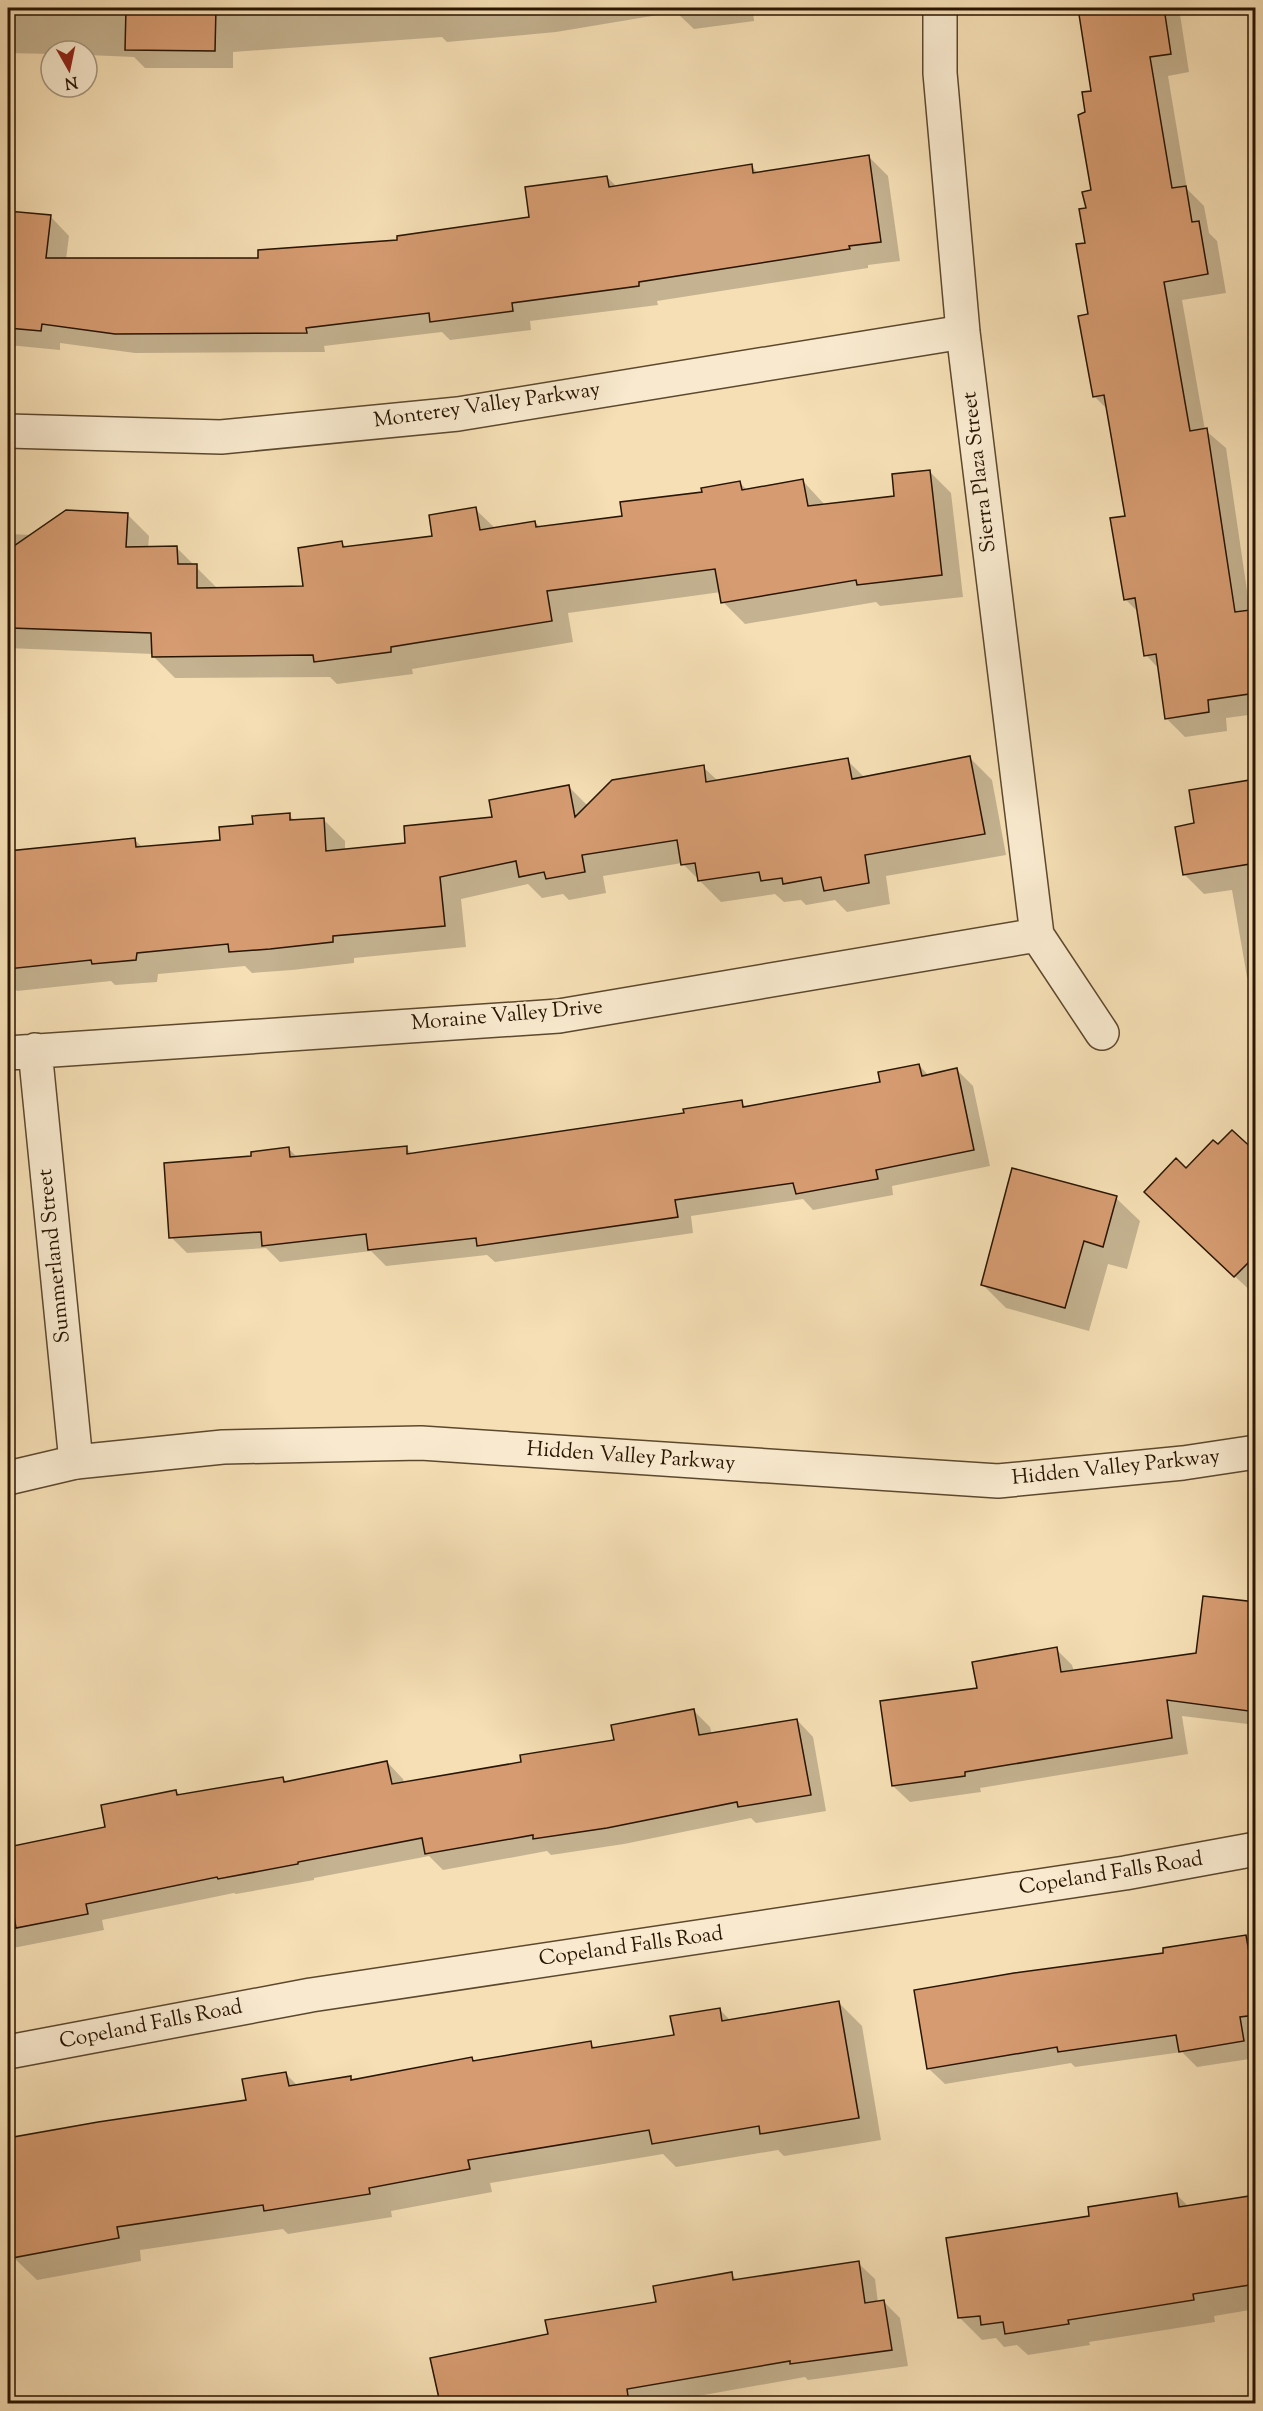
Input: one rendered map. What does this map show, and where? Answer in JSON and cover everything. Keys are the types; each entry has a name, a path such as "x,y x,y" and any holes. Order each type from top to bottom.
{"street":[{"name":"Sierra Plaza Street","path":"940,8 940,73 963,332 1037,935"},
{"name":"Monterey Valley Parkway","path":"8,431 221,437 458,414 963,332"},
{"path":"1037,935 1102,1033"},
{"name":"Moraine Valley Drive","path":"21,1051 559,1016 1037,935"},
{"name":"Summerland Street","path":"21,1051 76,1462"},
{"name":"Hidden Valley Parkway","path":"8,1478 76,1462 223,1447 421,1443 998,1481 1183,1463 1256,1452"},
{"name":"Copeland Falls Road","path":"8,2052 311,1995 1125,1874 1256,1849"}],"building":[{"path":"126,8 216,8 215,51 125,50"},
{"path":"1078,8 1164,8 1171,54 1150,57 1172,188 1186,186 1192,222 1199,221 1208,274 1164,282 1190,431 1207,428 1235,612 1250,610 1256,646 1256,693 1208,700 1209,712 1165,719 1156,654 1144,656 1135,598 1124,600 1110,518 1125,516 1104,395 1093,397 1078,316 1088,314 1076,244 1085,243 1079,209 1086,208 1082,192 1091,190 1078,115 1085,112 1082,92 1091,91"},
{"path":"869,155 881,242 849,246 850,249 639,282 639,286 512,303 513,311 430,322 429,313 306,328 307,333 115,334 42,324 41,331 8,328 8,211 51,215 46,258 258,258 258,250 397,240 397,236 529,217 525,187 607,176 609,187 752,164 753,173"},
{"path":"930,470 942,575 857,585 856,580 721,603 715,569 547,591 552,621 391,647 391,652 314,662 313,655 152,657 151,633 11,628 14,546 66,510 128,513 126,547 177,546 178,564 197,564 197,588 303,586 298,548 342,541 343,547 432,536 429,515 476,507 480,530 535,521 536,527 622,516 620,502 702,492 701,488 740,481 742,490 803,479 808,506 894,496 892,474"},
{"path":"970,756 985,834 865,855 869,883 824,891 821,877 783,884 782,878 761,881 759,872 698,881 695,863 681,865 677,840 582,855 585,872 546,879 544,872 519,877 516,861 440,877 445,926 333,936 333,942 270,949 229,952 228,944 137,953 136,960 92,964 91,960 8,969 8,851 135,838 136,847 220,840 219,827 253,824 252,816 290,813 290,820 324,818 326,851 405,843 404,826 492,817 489,800 569,785 575,817 612,780 704,765 706,782 848,758 852,779"},
{"path":"1256,779 1256,863 1183,875 1175,827 1194,823 1189,790"},
{"path":"919,1064 922,1076 957,1068 974,1150 876,1170 878,1179 796,1194 793,1183 675,1200 678,1217 477,1246 476,1238 368,1250 366,1234 262,1246 261,1232 169,1238 164,1163 251,1156 251,1152 289,1147 290,1157 407,1146 407,1154 684,1113 683,1109 742,1100 743,1107 880,1082 878,1072"},
{"path":"1232,1130 1256,1152 1256,1255 1234,1277 1144,1192 1176,1158 1186,1168 1213,1140 1218,1144"},
{"path":"1012,1168 1117,1196 1103,1247 1084,1241 1065,1308 981,1285"},
{"path":"1203,1596 1256,1602 1256,1712 1167,1700 1172,1738 965,1772 965,1776 892,1786 880,1701 977,1688 972,1662 1057,1647 1061,1672 1196,1653"},
{"path":"694,1709 699,1735 797,1719 811,1795 738,1807 737,1802 607,1828 533,1839 533,1835 425,1854 422,1838 86,1904 88,1914 16,1928 8,1884 8,1847 105,1827 101,1805 176,1790 177,1795 283,1777 284,1782 387,1761 392,1784 521,1762 520,1755 614,1740 611,1725"},
{"path":"1246,1935 1256,1993 1256,2015 1240,2017 1244,2041 1179,2052 1176,2035 1058,2052 1057,2047 927,2069 914,1990 1014,1973 1163,1953 1163,1948"},
{"path":"839,2001 859,2118 760,2134 759,2126 652,2144 649,2130 468,2160 470,2169 369,2188 370,2194 264,2211 263,2205 117,2227 119,2238 12,2258 8,2233 8,2138 246,2100 242,2079 286,2072 289,2086 351,2076 351,2080 472,2057 473,2061 591,2041 592,2048 674,2035 670,2016 720,2008 722,2021"},
{"path":"1177,2193 1179,2207 1256,2195 1256,2284 1193,2294 1194,2300 1068,2320 1069,2324 1005,2334 1003,2322 981,2325 980,2316 958,2318 946,2238 1089,2216 1088,2207"},
{"path":"859,2261 865,2303 884,2300 892,2350 790,2364 790,2361 627,2389 629,2403 440,2403 430,2358 548,2334 545,2320 656,2302 653,2286 732,2272 733,2280"}]}
